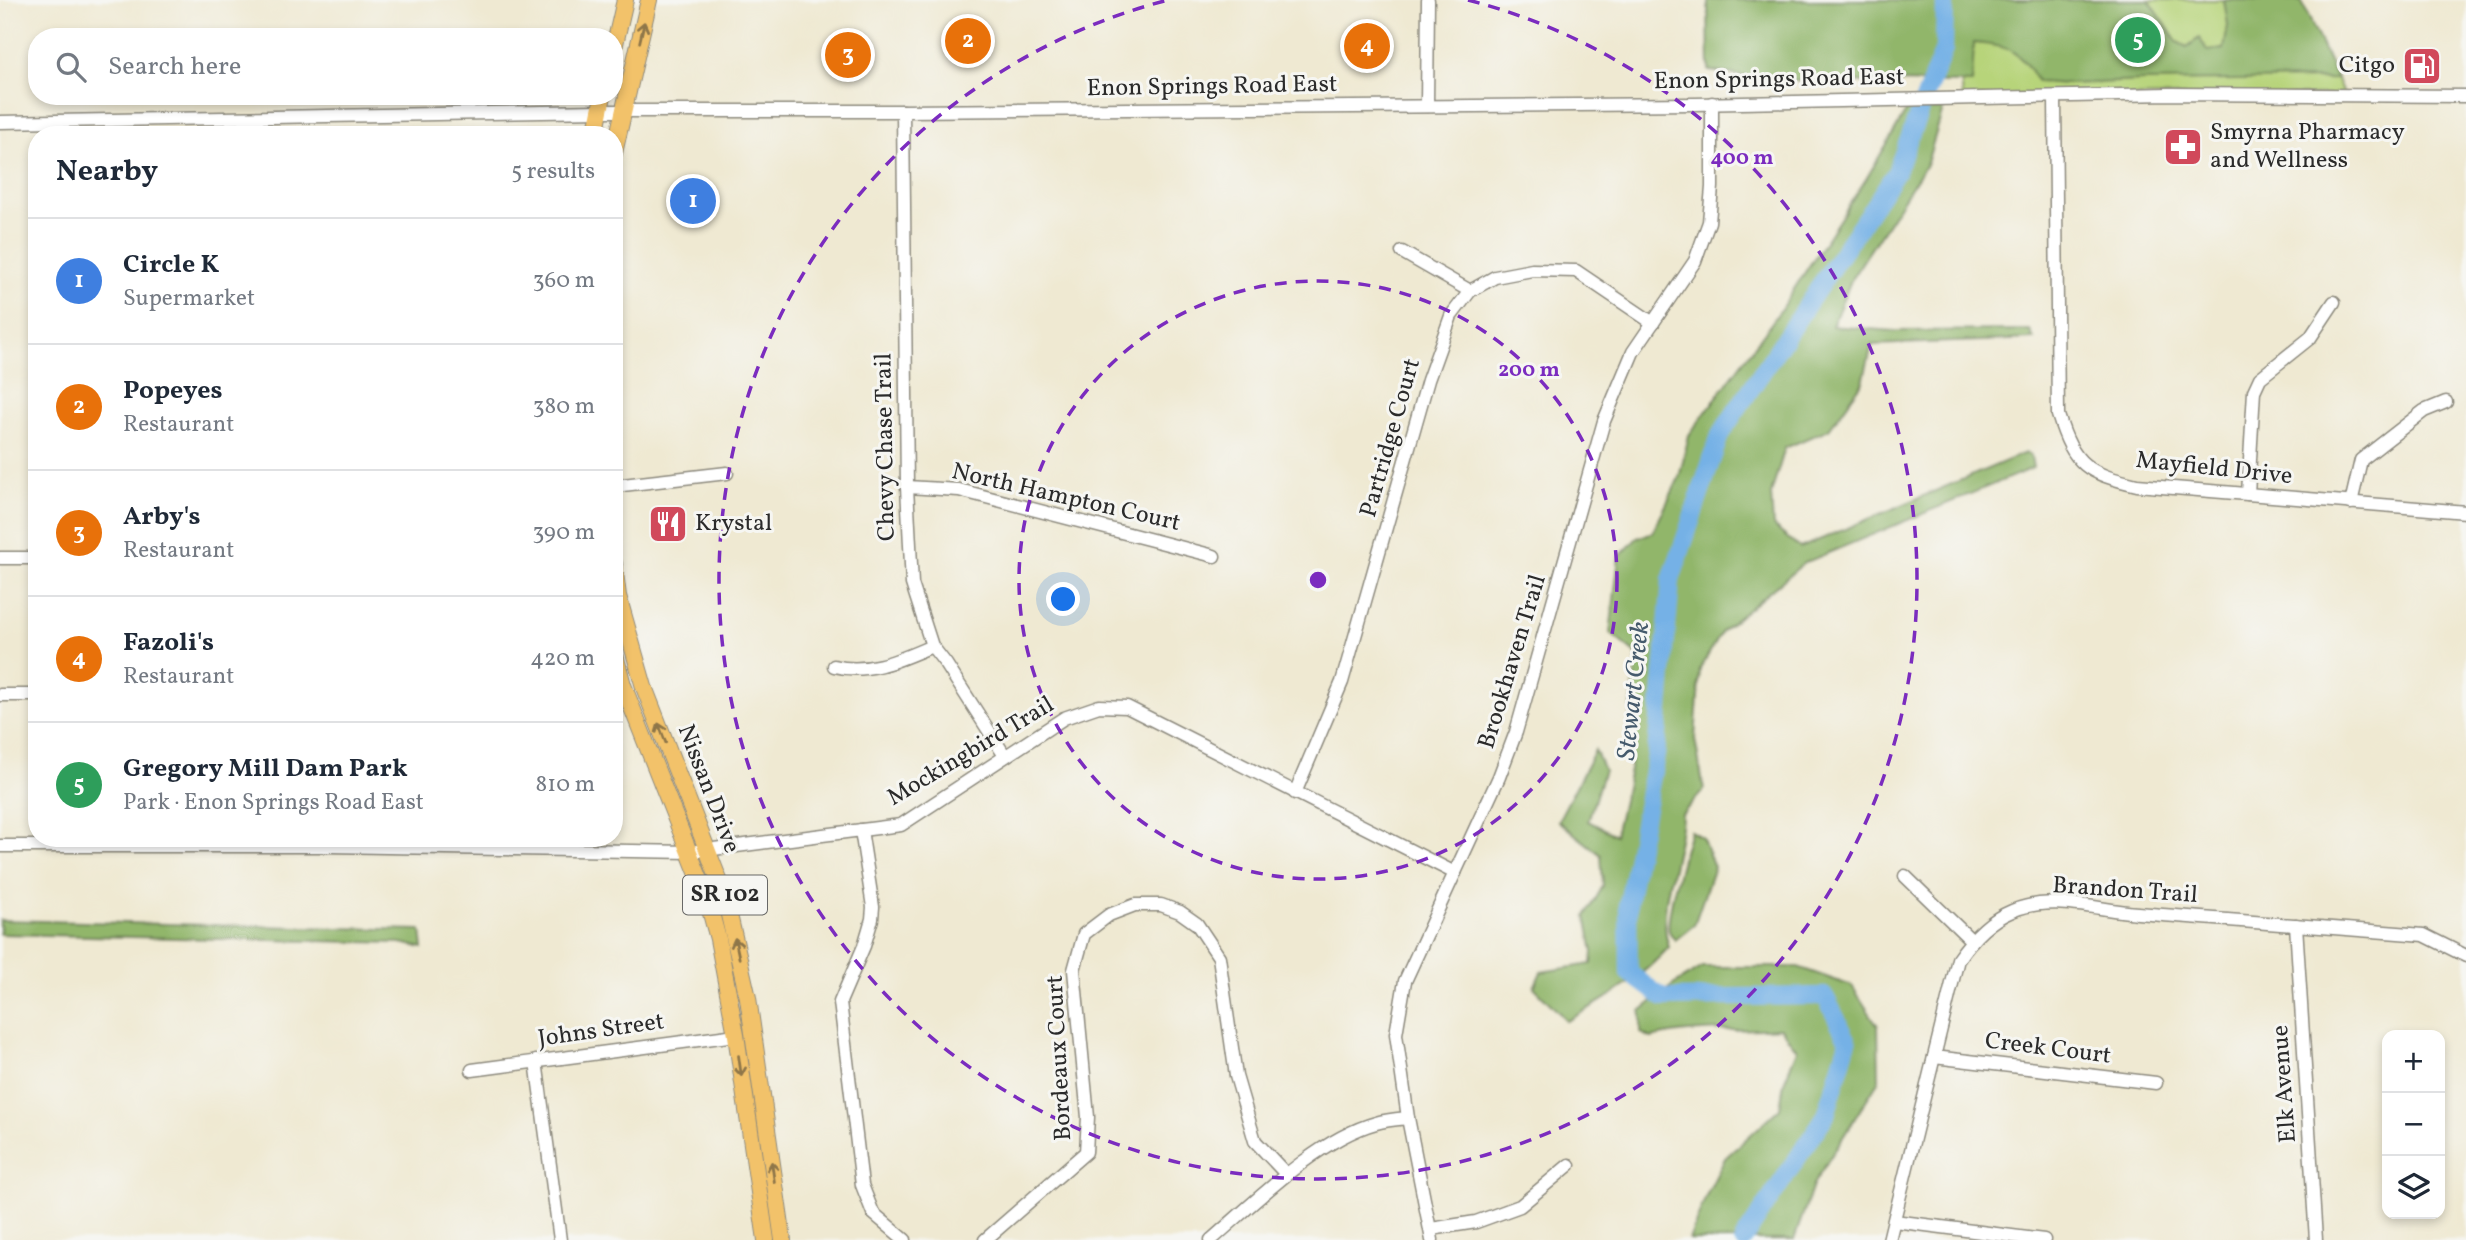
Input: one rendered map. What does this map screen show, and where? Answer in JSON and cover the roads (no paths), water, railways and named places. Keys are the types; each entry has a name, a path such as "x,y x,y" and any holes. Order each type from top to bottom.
{"main road":[{"path":"619,28 625,0"},
{"path":"620,126 649,0"},
{"path":"597,126 602,105"},
{"name":"Nissan Drive","path":"623,614 644,687 724,893 748,998 783,1240"},
{"name":"Nissan Drive","path":"623,685 690,852 718,939 736,1035 765,1240"}],"street":[{"path":"1427,106 1429,0"},
{"name":"Enon Springs Road East","path":"605,105 624,111 903,111 1712,103 2169,94 2466,96"},
{"name":"Mayfield Drive","path":"2055,97 2058,415 2072,453 2087,468 2105,477 2137,485 2466,512"},
{"name":"Brookhaven Trail","path":"1431,1235 1395,1034 1405,981 1499,777 1516,732 1604,421 1633,352 1695,261 1709,222 1712,187 1712,103"},
{"name":"Enon Springs Road East","path":"0,122 569,105"},
{"name":"Chevy Chase Trail","path":"903,111 907,487 912,584 932,646 1005,756"},
{"path":"1402,252 1469,291 1495,277 1532,270 1576,271 1653,323"},
{"name":"Partridge Court","path":"1295,793 1342,682 1428,380 1451,316 1469,291"},
{"path":"2248,494 2254,391 2260,378 2310,338 2334,302"},
{"path":"2351,503 2361,460 2424,411 2446,402"},
{"path":"623,485 727,473"},
{"name":"North Hampton Court","path":"907,487 959,490 1214,556"},
{"path":"0,558 28,558"},
{"path":"834,666 845,669 881,666 932,646"},
{"path":"0,695 28,695"},
{"name":"Mockingbird Trail","path":"574,847 690,852 901,825 1064,718 1099,706 1127,707 1455,873"},
{"path":"861,830 873,906 872,919 864,946 840,1002 862,1185 873,1213 905,1240"},
{"name":"Mockingbird Trail","path":"0,846 28,845"},
{"path":"1905,876 1972,941"},
{"name":"Brandon Trail","path":"1889,1240 1958,959 1990,923 2014,910 2056,902 2134,913 2424,935 2466,956"},
{"name":"Bordeaux Court","path":"994,1237 1086,1152 1088,1117 1074,970 1084,934 1109,915 1135,905 1161,905 1180,912 1198,924 1219,957 1236,1076 1255,1141 1286,1174"},
{"name":"Elk Avenue","path":"2296,925 2316,1240"},
{"name":"Johns Street","path":"472,1070 736,1035"},
{"name":"Creek Court","path":"1934,1057 2156,1083"},
{"path":"536,1061 559,1240"},
{"path":"1211,1240 1286,1174 1354,1132 1376,1123 1408,1118"},
{"path":"1431,1235 1520,1206 1569,1165"},
{"path":"1894,1221 2044,1240"}],"waterway":[{"name":"Stewart Creek","path":"1743,1240 1826,1115 1848,1041 1825,996 1663,998 1629,973 1628,904 1656,755 1671,580 1720,435 1896,172 1944,49 1945,0"}],"place":[{"name":"Gregory Mill Dam Park","path":"2138,40"},
{"name":"Popeyes","path":"968,41"},
{"name":"Fazoli's","path":"1367,46"},
{"name":"Arby's","path":"848,55"},
{"name":"Citgo","path":"2422,66"},
{"name":"Smyrna Pharmacy and Wellness","path":"2183,147"},
{"name":"Circle K","path":"693,201"},
{"name":"Krystal","path":"668,524"}]}
